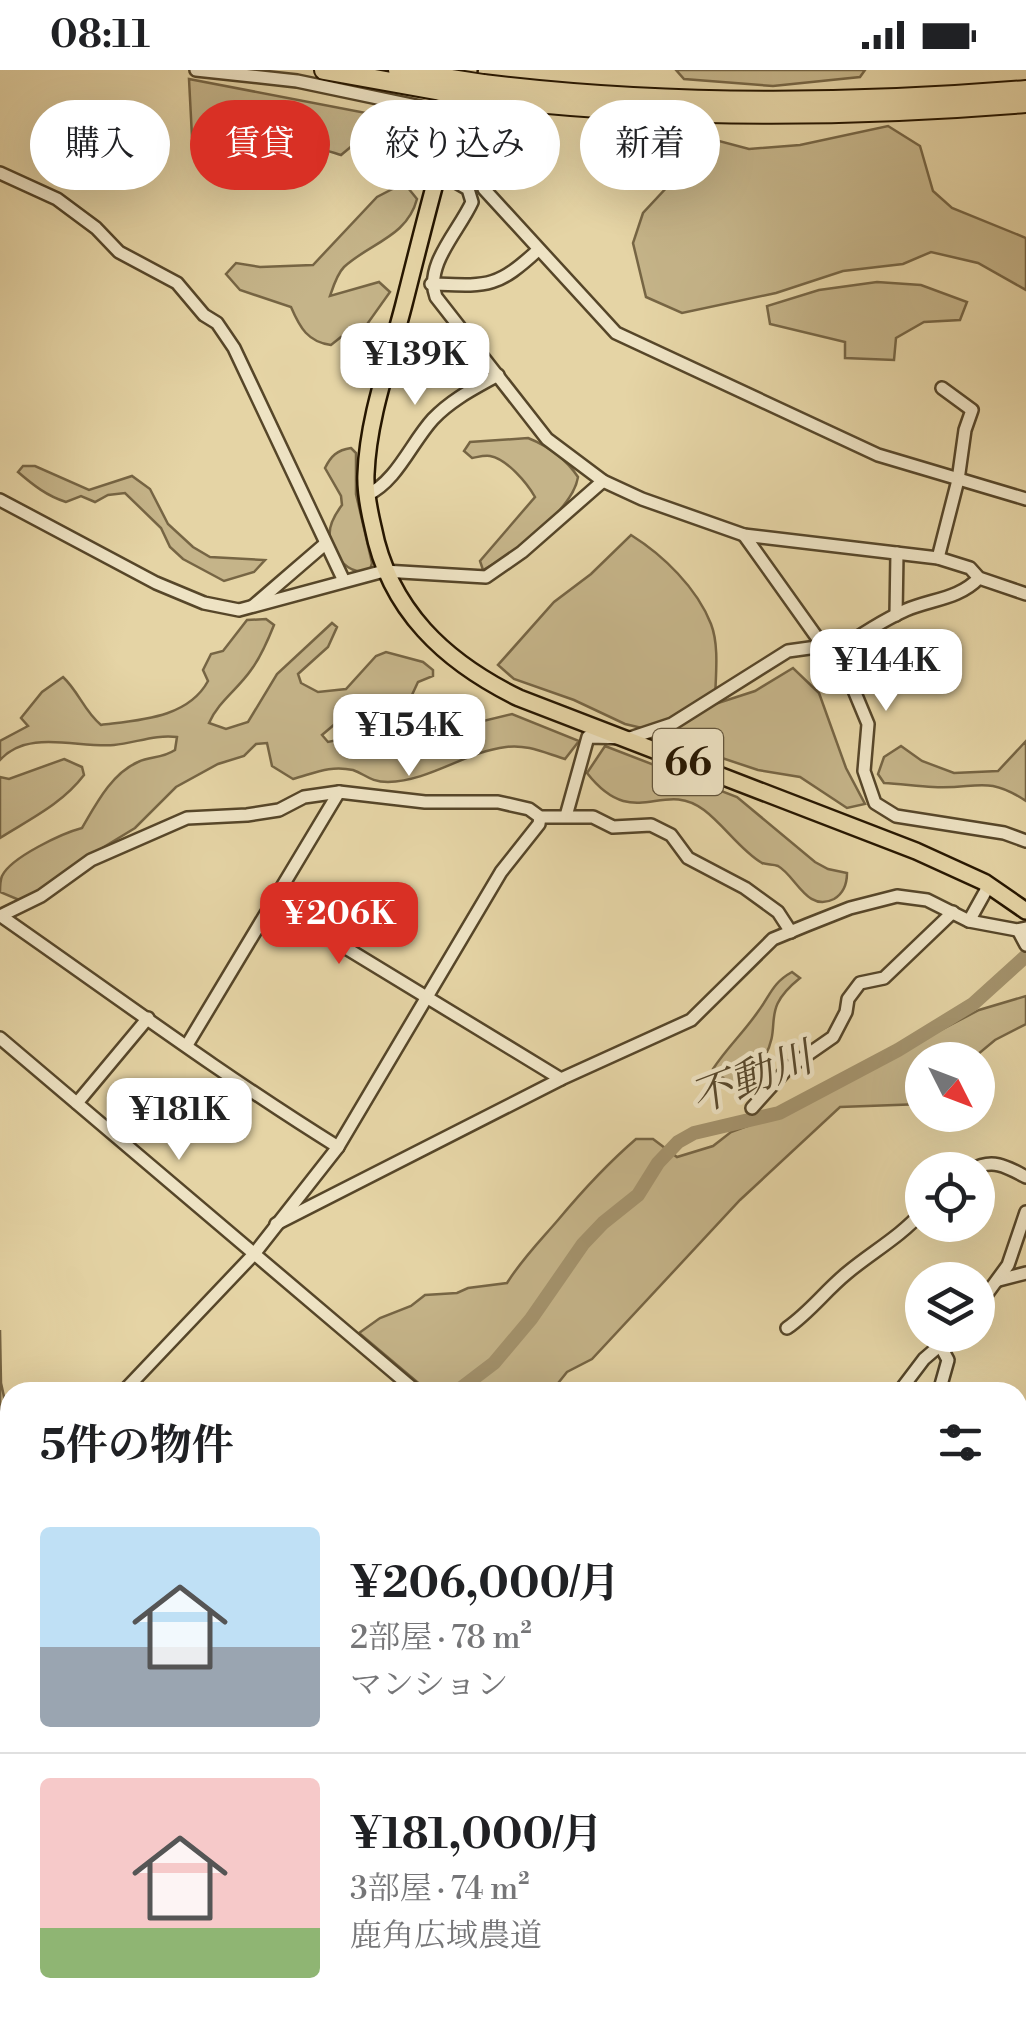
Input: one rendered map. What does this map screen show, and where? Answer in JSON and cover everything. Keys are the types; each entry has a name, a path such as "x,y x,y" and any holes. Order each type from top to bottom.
{"highway":[{"path":"324,70 640,112 730,115 930,111 1026,103"},
{"path":"398,70 443,85"},
{"path":"481,90 730,102 930,98 1026,90"}],"main road":[{"name":"66","path":"459,100 469,70"},
{"name":"66","path":"433,190 375,420 366,477 384,571 413,622 466,670 519,698 885,839 989,885 1026,910"}],"street":[{"path":"196,70 298,81 388,100"},
{"path":"0,173 58,199 96,228 119,252 177,283 216,324 234,348 344,581"},
{"path":"466,190 472,194 472,202 433,271 431,284 443,310 547,439 603,481 642,499 744,534 938,558 1026,594"},
{"path":"466,216 488,193 616,333 878,455 1026,499"},
{"path":"431,284 492,283 506,278 538,250"},
{"path":"367,495 383,487 433,419 457,397 498,375"},
{"path":"938,558 972,410 942,388"},
{"path":"0,500 182,594 228,608 252,608 384,571 486,577 522,552 603,481"},
{"path":"744,534 853,688 868,724 864,771 875,803 899,817 1026,840"},
{"path":"252,608 326,544"},
{"path":"896,553 896,615"},
{"path":"566,816 588,737 625,738 672,724 788,652 827,651 896,615 968,590 979,578"},
{"path":"338,1147 237,1084 0,916 42,896 91,860 187,818 247,816 280,810 304,797 338,792 425,802 498,802 529,809 540,817 592,818 613,827 651,825 671,835 688,858 745,888 778,912 792,932"},
{"path":"187,1045 338,792"},
{"path":"132,1382 254,1254 338,1147 501,872 540,824 540,817"},
{"path":"885,839 899,817"},
{"path":"969,922 989,885"},
{"path":"276,1224 561,1079 690,1020 773,940 850,908 897,896 928,900 969,922 1022,929 1026,945"},
{"path":"272,903 561,1079"},
{"path":"752,1108 788,1069 833,1036 846,1012 848,999 860,983 884,978 953,912"},
{"path":"77,1103 148,1018"},
{"path":"0,1038 405,1382"},
{"path":"995,1163 1026,1178"},
{"path":"995,1285 1008,1265 1026,1212"},
{"path":"786,1328 849,1272 905,1231"},
{"path":"999,1280 1026,1273"},
{"path":"907,1382 932,1352"},
{"path":"942,1382 948,1360 944,1352"}],"shaded area":[{"path":"676,70 865,70 860,77 773,86 684,79"},
{"path":"189,79 298,100 190,100"},
{"path":"330,106 350,110 350,148 341,155 330,152"},
{"path":"888,126 920,146 933,191 952,208 1026,238 1026,290 978,263 931,252 903,264 843,271 776,293 682,313 646,297 633,243 643,213 664,190 720,190 720,141 749,149 800,145"},
{"path":"390,190 410,190 417,199 396,231 354,259 337,277 330,296 379,282 390,292 349,344 341,337 331,345 316,341 291,307 240,290 226,274 236,263 260,267 313,265 377,197"},
{"path":"877,282 921,285 967,302 960,320 924,322 896,338 894,360 845,358 845,342 770,324 767,306 819,290"},
{"path":"528,438 568,464 578,477 574,490 540,530 483,570 480,561 535,497 503,462 490,456 472,458 464,451 470,442"},
{"path":"351,448 356,453 356,494 372,563 370,570 363,571 344,564 330,537 331,524 342,505 325,468 335,454"},
{"path":"23,466 35,466 89,490 132,476 150,489 168,524 193,547 210,557 265,560 254,572 224,581 183,559 170,547 161,528 125,493 95,502 81,496 66,502 18,472"},
{"path":"631,535 678,573 705,611 715,643 715,704 755,691 793,668 819,693 846,768 865,804 847,808 800,777 758,770 713,755 684,738 625,724 574,700 514,679 498,665 554,602 591,574"},
{"path":"266,619 274,625 261,654 209,723 226,729 248,722 277,674 332,623 337,627 328,647 298,674 301,683 318,692 346,689 376,656 386,652 423,662 433,670 433,676 418,682 397,713 365,710 359,717 342,718 322,735 328,742 352,737 383,743 512,714 579,741 565,759 529,748 506,747 476,754 418,777 388,782 337,768 293,779 272,766 267,743 256,744 244,756 218,764 176,787 135,828 71,867 24,902 0,892 2,876 16,861 51,840 82,828 105,790 120,774 138,762 175,750 177,737 169,736 114,745 39,742 11,751 0,760 0,741 28,726 21,718 42,692 63,677 101,725 162,715 199,693 208,681 203,670 211,654 223,651 247,620"},
{"path":"1026,741 1026,801 990,785 884,783 878,774 884,757 901,746 922,761 954,773 998,771"},
{"path":"605,746 737,797 815,862 847,873 843,891 825,902 809,897 778,866 754,858 711,816 689,802 675,799 634,803 604,791 587,773"},
{"path":"64,759 82,767 84,775 56,803 0,838 0,777 9,779"},
{"path":"792,972 800,978 780,999 763,1060 740,1088 731,1085 713,1069 776,985"},
{"path":"1026,996 1026,1024 993,1042 917,1042 979,1010"},
{"path":"905,1048 905,1105 840,1107 740,1200 592,1359 567,1372 559,1382 417,1382 359,1333 425,1295 507,1283 577,1198 636,1139 653,1139 677,1157 713,1146 731,1132 775,1116"}],"waterway":[{"name":"不動川","path":"469,1382 494,1363 531,1319 583,1244 638,1195 658,1163 678,1142 694,1133 779,1113 898,1050 973,1004 1026,956"}]}
